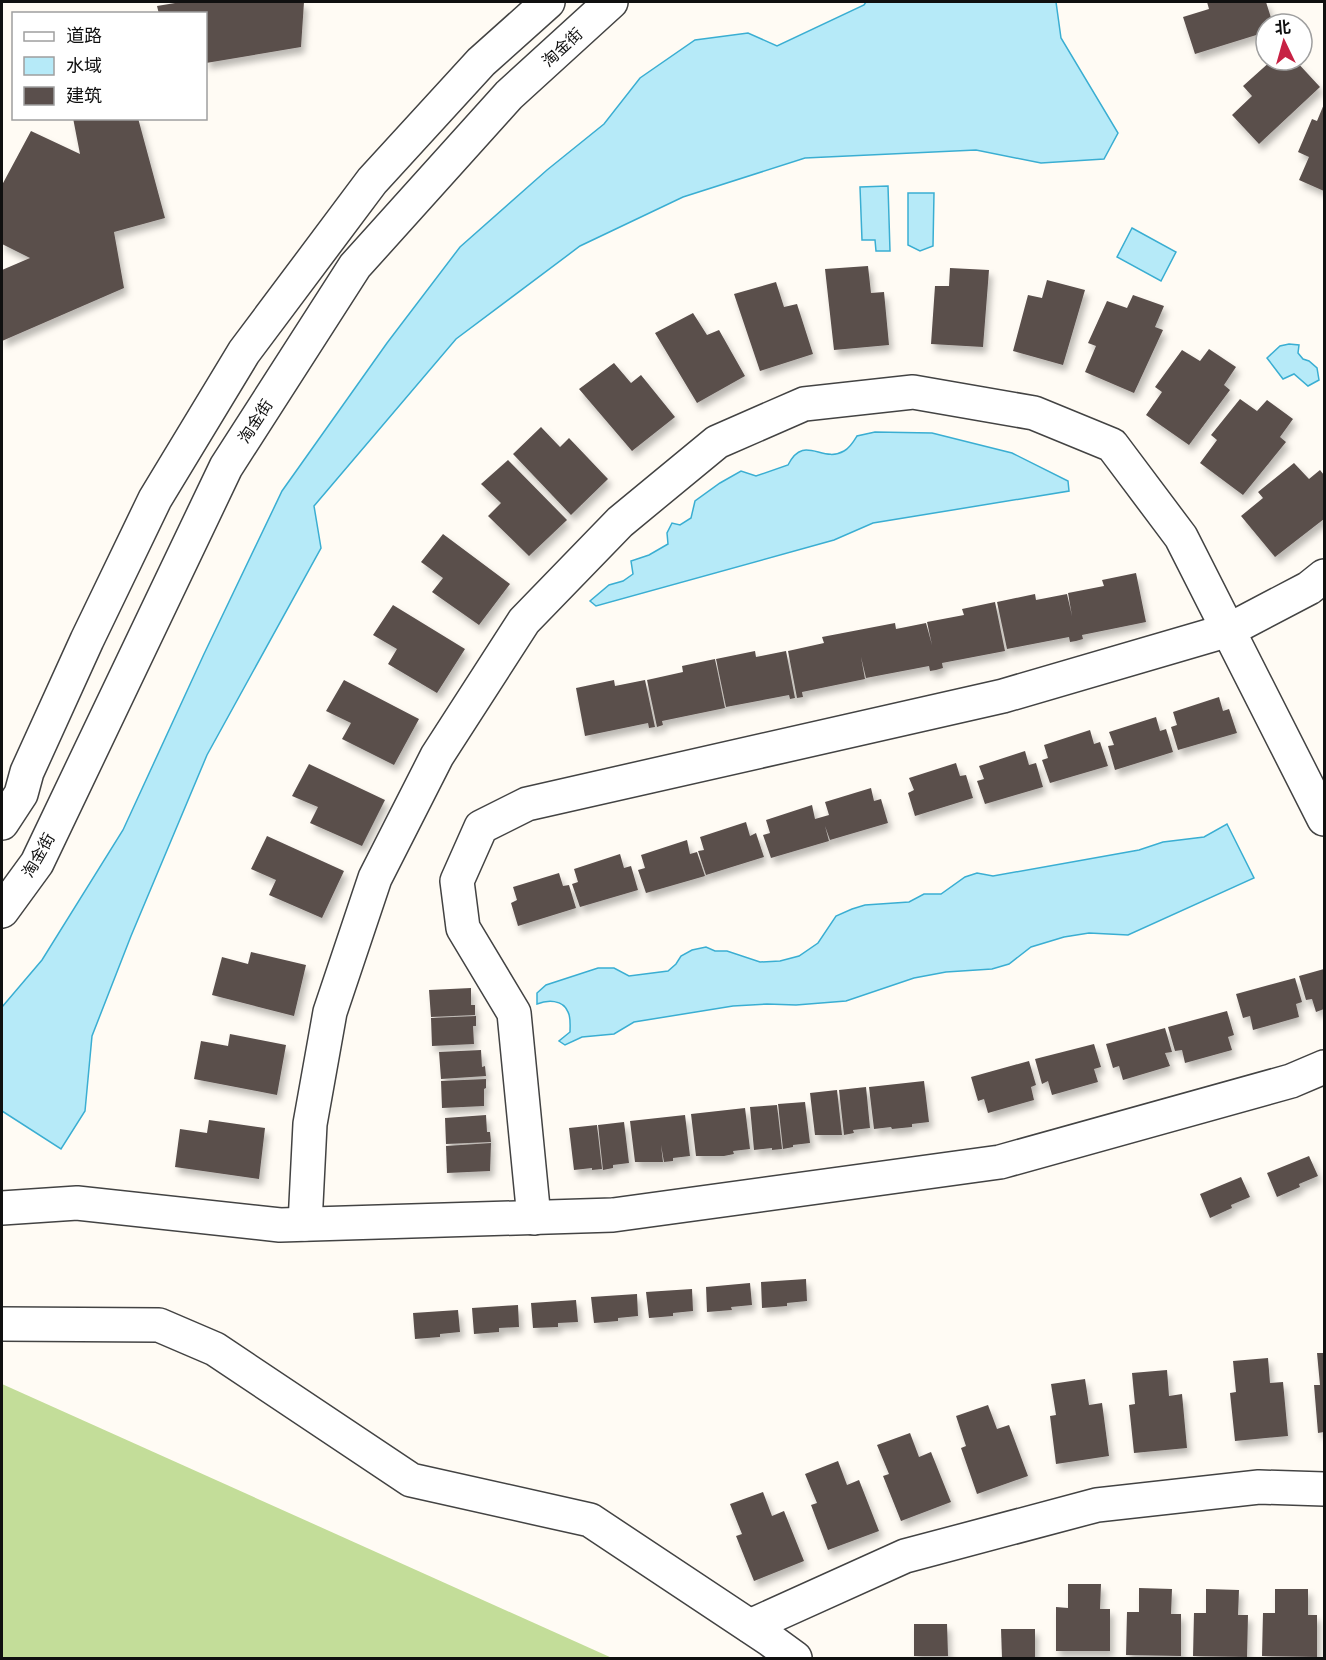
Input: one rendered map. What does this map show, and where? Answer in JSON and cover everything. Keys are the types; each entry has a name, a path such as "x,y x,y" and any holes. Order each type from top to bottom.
{"street":[{"path":"2,823 21,794 27,772 155,499 244,352 372,182 481,62 548,2"},
{"name":"淘金街","path":"2,911 37,863 226,466 355,266 509,95 611,2"},
{"path":"305,1224 310,1124 330,1012 375,878 437,756 524,621 620,522 717,442 804,404 913,392 1034,413 1112,446 1181,537 1324,819"},
{"path":"534,1218 514,1013 463,928 457,881 481,827 527,804 1002,696 1229,630 1309,588 1324,576"},
{"path":"2,1208 77,1203 280,1225 613,1215 1000,1162 1291,1081 1324,1067"},
{"path":"2,1323 159,1325 215,1349 411,1480 590,1520 750,1626 795,1659"},
{"path":"750,1626 905,1556 1097,1505 1259,1487 1324,1489"}],"green space":[{"path":"2,1384 612,1658 2,1658"}],"water":[{"path":"866,2 1056,2 1061,38 1118,133 1104,159 1041,163 976,150 805,158 683,197 580,246 456,339 314,506 321,548 207,755 131,936 92,1036 85,1111 61,1149 2,1111 2,1007 42,960 123,830 282,491 387,343 460,247 547,170 604,124 640,78 695,40 748,33 777,46 864,5"},
{"path":"888,186 890,251 876,251 875,240 862,240 860,187"},
{"path":"908,193 934,193 933,246 920,251 908,245"},
{"path":"1132,228 1176,252 1161,281 1117,257"},
{"path":"1299,345 1298,353 1317,368 1319,380 1308,386 1294,374 1283,379 1267,358 1280,346"},
{"path":"875,432 932,433 1012,453 1068,481 1069,491 873,523 834,540 596,606 590,601 609,585 623,581 633,574 631,561 649,555 668,544 667,533 672,523 680,525 691,518 695,501 720,483 741,471 756,476 788,465 800,451 836,454 848,448 857,436"},
{"path":"1227,824 1254,878 1128,935 1089,933 1064,937 1031,947 1009,964 992,969 946,972 914,978 846,1001 733,1006 634,1022 614,1034 582,1037 565,1045 559,1041 570,1032 570,1016 566,1008 554,1002 537,1004 537,993 546,985 598,968 614,968 629,976 668,971 681,956 692,950 706,947 760,962 780,961 799,956 818,943 836,916 865,905 909,902 924,894 941,894 965,877 977,873 993,876 1139,850 1163,842 1204,837"}],"building":[{"path":"181,2 304,2 301,47 207,63 207,12 158,12 157,6"},
{"path":"1207,2 1266,2 1269,12 1254,12 1254,36 1195,54 1183,17 1209,9"},
{"path":"1259,72 1306,72 1320,87 1259,144 1232,115 1252,96 1243,86"},
{"path":"1324,104 1324,191 1299,180 1309,157 1298,152 1312,119 1317,121"},
{"path":"73,120 139,120 165,218 114,232 124,288 2,341 2,270 30,258 2,244 2,185 31,131 80,154"},
{"path":"868,266 871,293 884,292 889,345 834,350 825,269"},
{"path":"950,268 989,270 983,347 931,344 935,286 949,286"},
{"path":"1047,280 1085,290 1063,365 1013,351 1028,295 1042,298"},
{"path":"776,282 784,307 797,304 813,354 760,371 734,294"},
{"path":"1133,295 1164,306 1155,327 1163,330 1134,393 1085,372 1096,346 1088,343 1107,301 1127,308"},
{"path":"693,313 707,335 719,330 745,376 697,403 655,333"},
{"path":"1209,349 1236,367 1224,385 1230,390 1189,445 1146,415 1162,392 1155,387 1182,350 1200,361"},
{"path":"614,363 631,383 641,375 675,417 632,451 579,389"},
{"path":"1240,399 1257,411 1267,400 1293,419 1280,437 1286,442 1243,495 1200,463 1217,440 1211,435"},
{"path":"541,427 560,447 569,438 608,479 571,515 513,454"},
{"path":"508,460 567,520 529,556 488,516 501,503 481,484"},
{"path":"1294,463 1309,479 1320,470 1324,475 1324,519 1275,557 1241,516 1263,498 1258,492"},
{"path":"443,534 510,584 479,625 432,592 443,578 421,562"},
{"path":"1136,573 1146,622 1082,635 1083,639 1076,641 1070,642 1069,637 1007,649 997,602 1035,594 1036,600 1067,594 1072,616 1068,593 1104,586 1102,580"},
{"path":"995,602 1005,651 942,663 943,668 936,670 930,671 929,666 866,678 861,657 865,679 802,692 803,697 797,698 788,651 824,643 822,637 895,623 896,629 926,623 932,645 927,622 964,615 962,609"},
{"path":"393,605 465,649 437,693 388,664 397,649 373,635"},
{"path":"755,651 756,657 786,651 795,698 790,699 789,695 726,707 716,659"},
{"path":"715,659 725,708 662,721 663,725 657,727 647,680 683,672 682,666"},
{"path":"344,680 419,719 394,765 342,739 351,723 326,711"},
{"path":"614,680 615,686 645,680 655,727 649,728 648,723 585,736 576,688"},
{"path":"1219,697 1223,711 1229,709 1237,733 1178,750 1171,727 1177,725 1173,712"},
{"path":"1156,717 1160,731 1166,729 1173,752 1115,770 1108,746 1114,745 1109,732"},
{"path":"1090,730 1094,744 1100,742 1108,766 1050,783 1042,760 1048,758 1044,745"},
{"path":"1025,751 1029,765 1036,763 1043,787 985,804 977,781 984,779 979,766"},
{"path":"956,763 960,776 966,775 973,798 915,816 908,793 914,790 909,778"},
{"path":"309,764 385,800 362,846 310,823 318,807 292,796"},
{"path":"871,788 874,801 881,799 888,823 830,840 825,826 829,841 771,858 763,835 770,833 766,820 812,805 815,819 829,815 825,802"},
{"path":"746,822 750,836 756,833 764,857 706,875 698,851 704,850 700,837"},
{"path":"267,836 344,871 322,918 269,895 276,880 251,869"},
{"path":"687,840 690,854 697,852 705,876 646,893 638,870 645,868 641,855"},
{"path":"620,854 624,868 631,866 638,890 580,907 572,884 578,882 574,869"},
{"path":"559,873 563,886 569,885 576,908 518,926 511,903 517,900 513,887"},
{"path":"251,952 306,965 294,1016 212,995 222,957 248,964"},
{"path":"1324,969 1324,1009 1316,1012 1312,999 1306,1000 1299,976"},
{"path":"1295,978 1302,1002 1296,1004 1299,1017 1253,1030 1250,1016 1243,1018 1236,994"},
{"path":"471,988 471,1005 475,1005 475,1015 431,1017 429,990"},
{"path":"1227,1011 1234,1035 1228,1037 1232,1050 1185,1063 1182,1050 1175,1051 1168,1027"},
{"path":"476,1016 476,1026 473,1026 474,1044 432,1046 431,1018"},
{"path":"1165,1028 1172,1052 1165,1053 1170,1066 1123,1080 1119,1066 1113,1068 1106,1044"},
{"path":"230,1034 286,1045 277,1095 194,1079 201,1041 228,1046"},
{"path":"1094,1044 1101,1067 1094,1069 1098,1082 1052,1095 1048,1081 1042,1084 1035,1059"},
{"path":"481,1050 482,1067 485,1066 486,1076 441,1079 439,1052"},
{"path":"1029,1061 1036,1085 1031,1087 1034,1100 988,1113 984,1099 978,1101 971,1077"},
{"path":"486,1079 484,1106 442,1108 441,1081"},
{"path":"924,1081 929,1122 912,1124 912,1127 874,1129 869,1087"},
{"path":"866,1087 870,1128 853,1130 854,1133 844,1135 839,1090"},
{"path":"837,1090 842,1135 815,1135 810,1093"},
{"path":"805,1102 810,1143 783,1149 778,1104"},
{"path":"777,1105 782,1149 754,1150 750,1107"},
{"path":"745,1108 750,1149 733,1151 734,1154 724,1156 696,1156 691,1114"},
{"path":"486,1115 487,1132 490,1132 491,1142 446,1144 445,1118"},
{"path":"685,1115 690,1156 673,1158 673,1161 664,1162 661,1145 663,1162 635,1162 630,1121"},
{"path":"209,1120 265,1128 259,1179 175,1167 180,1129 207,1133"},
{"path":"624,1122 629,1163 613,1165 613,1168 603,1170 598,1125"},
{"path":"597,1125 602,1169 574,1170 569,1128"},
{"path":"491,1143 490,1171 447,1173 446,1146"},
{"path":"1309,1156 1318,1176 1277,1197 1267,1173"},
{"path":"1241,1177 1250,1197 1210,1218 1200,1194"},
{"path":"806,1279 807,1301 787,1303 787,1306 762,1308 761,1282"},
{"path":"750,1283 752,1305 731,1307 732,1310 707,1312 706,1287"},
{"path":"692,1289 693,1311 649,1318 646,1292"},
{"path":"637,1294 638,1316 594,1323 591,1297"},
{"path":"576,1300 578,1322 558,1323 558,1327 533,1328 531,1303"},
{"path":"518,1305 519,1327 499,1328 499,1332 474,1334 472,1308"},
{"path":"458,1310 460,1332 440,1334 440,1337 415,1339 413,1313"},
{"path":"1317,1353 1324,1353 1324,1432 1318,1433 1314,1385 1320,1385"},
{"path":"1268,1358 1270,1383 1283,1382 1288,1436 1235,1441 1230,1393 1236,1392 1233,1361"},
{"path":"1167,1370 1169,1396 1182,1394 1187,1448 1134,1453 1129,1405 1135,1404 1132,1373"},
{"path":"1085,1379 1089,1405 1102,1403 1109,1456 1056,1464 1050,1416 1056,1415 1051,1384"},
{"path":"988,1405 997,1429 1009,1425 1028,1476 977,1494 961,1448 966,1446 956,1416"},
{"path":"910,1433 919,1457 931,1452 951,1502 901,1521 883,1476 889,1474 877,1445"},
{"path":"838,1461 847,1485 859,1480 879,1531 828,1550 811,1505 817,1503 805,1474"},
{"path":"763,1492 772,1516 784,1511 804,1561 754,1581 736,1536 742,1534 730,1504"},
{"path":"1068,1584 1101,1584 1100,1609 1110,1609 1110,1651 1056,1651 1056,1607 1068,1608"},
{"path":"1139,1588 1172,1589 1171,1614 1181,1614 1181,1656 1126,1655 1127,1612 1139,1612"},
{"path":"1206,1589 1239,1590 1238,1615 1248,1615 1247,1657 1193,1656 1194,1613 1206,1613"},
{"path":"1275,1589 1308,1589 1308,1615 1317,1615 1317,1657 1262,1656 1263,1613 1275,1613"},
{"path":"914,1624 947,1624 948,1656 914,1656"},
{"path":"1001,1629 1035,1629 1035,1658 1002,1658"}]}
